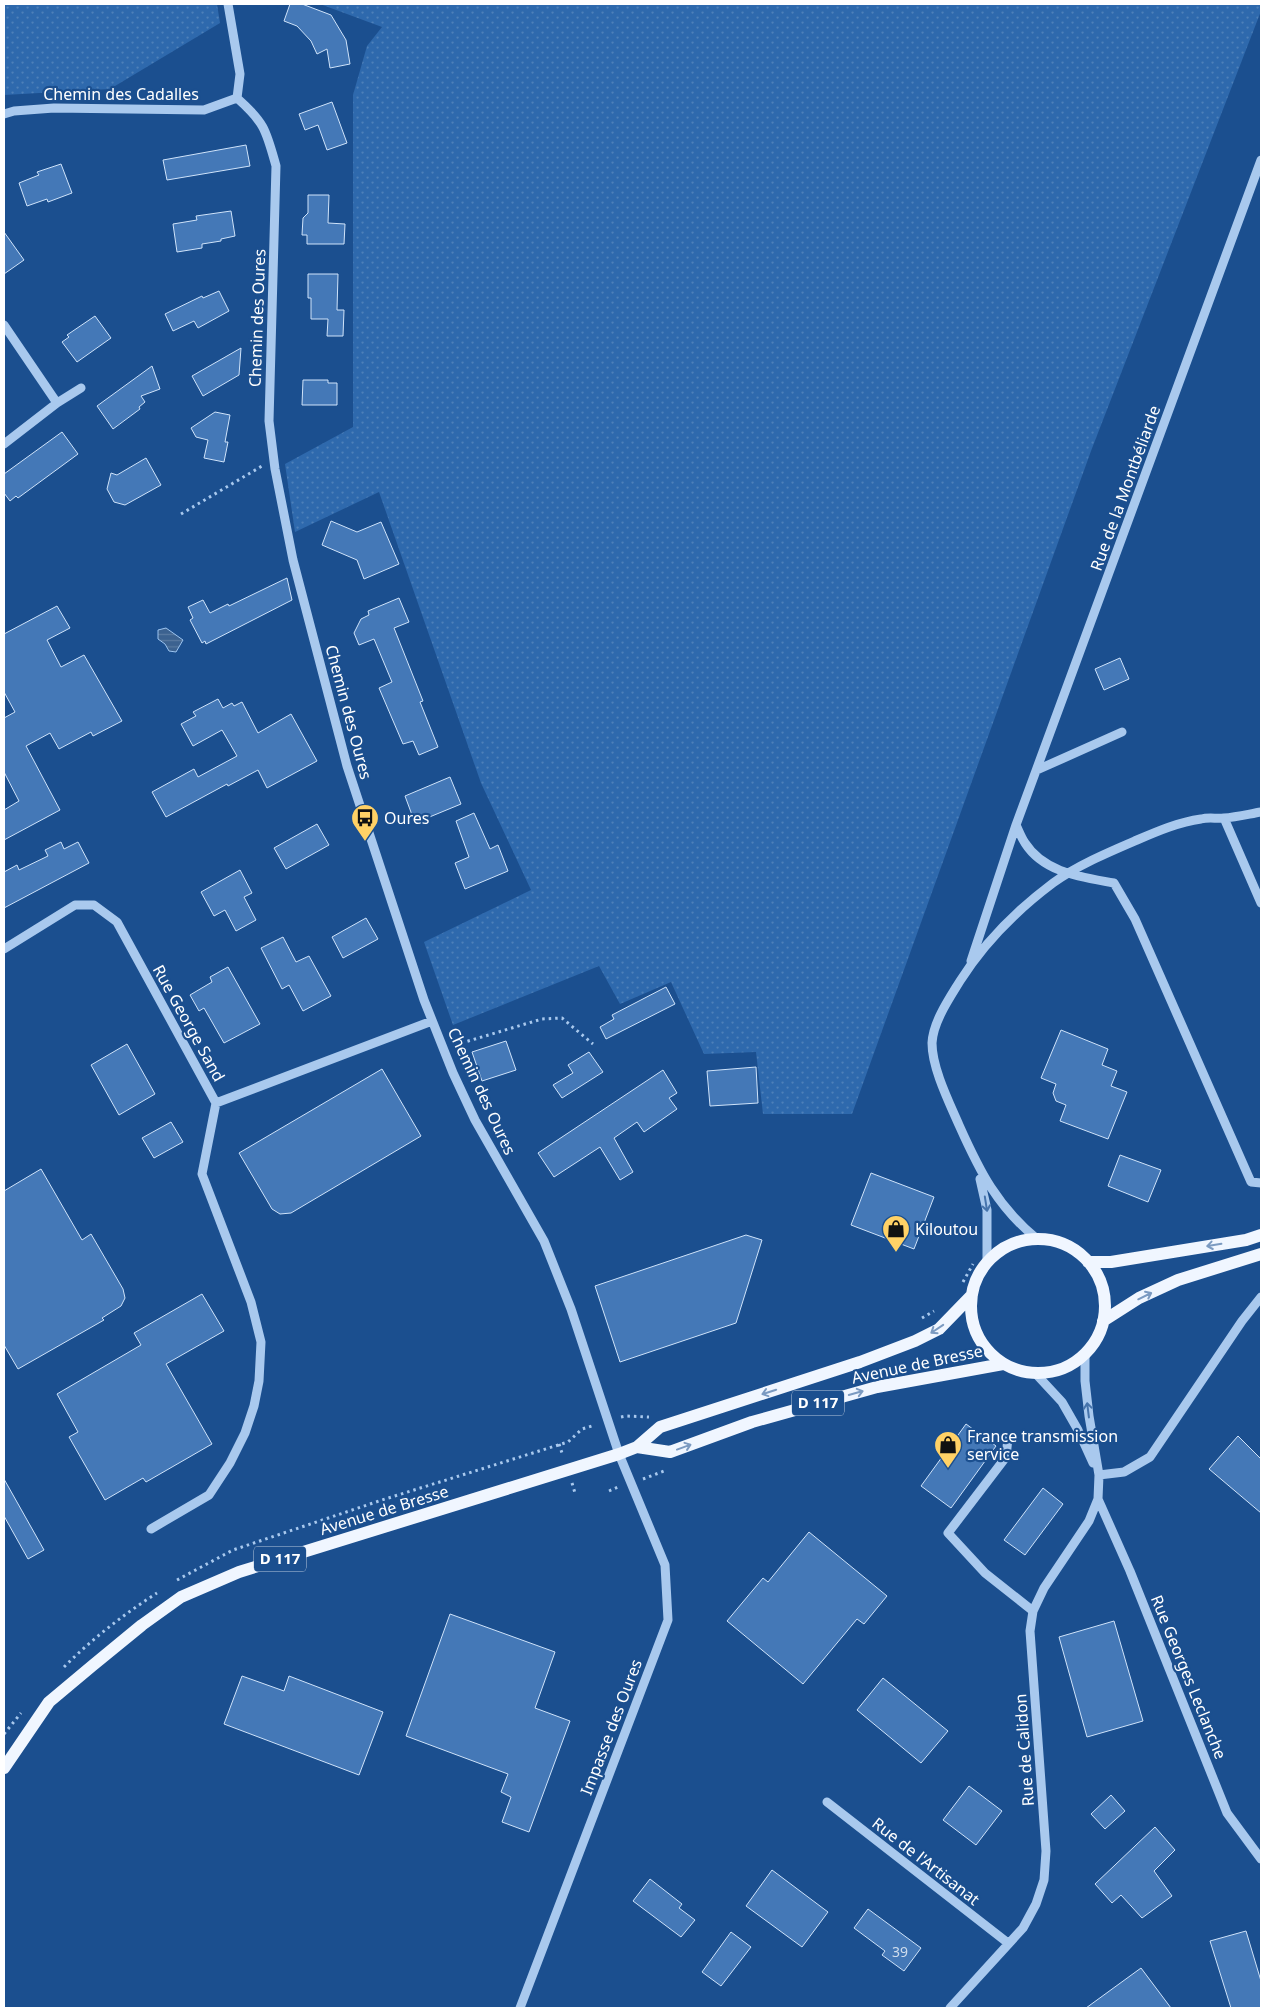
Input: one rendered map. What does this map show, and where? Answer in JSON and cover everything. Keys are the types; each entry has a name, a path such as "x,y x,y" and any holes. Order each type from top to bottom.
{"main road":[{"path":"1088,1262 1111,1262 1246,1240 1261,1235"},
{"path":"1037,1239 1056,1242 1073,1249 1088,1262 1099,1280 1105,1300 1103,1321 1097,1339 1085,1354 1071,1365 1054,1372 1036,1374 1019,1371 1003,1364 988,1351 977,1334 972,1315 972,1295 977,1278 987,1262 1002,1250 1019,1242 1037,1239"},
{"path":"1103,1321 1139,1298 1178,1280 1261,1254"},
{"name":"Avenue de Bresse","path":"4,1768 49,1702 142,1625 181,1597 238,1572 618,1454 637,1447 660,1427 860,1362 915,1341 939,1329 972,1295"},
{"name":"Avenue de Bresse","path":"637,1447 670,1452 752,1422 877,1387 1003,1364"}],"street":[{"path":"228,4 240,74 237,98"},
{"name":"Chemin des Cadalles","path":"4,114 14,111 54,108 204,110 237,98"},
{"name":"Chemin des Oures","path":"237,98 256,116 266,131 276,166 269,421 273,459 293,560 347,766 432,1021 475,1120 544,1241 571,1309 618,1454"},
{"name":"Rue de la Montbéliarde","path":"968,968 1016,825 1261,160"},
{"path":"4,325 57,403"},
{"path":"4,444 57,403 81,388"},
{"path":"1036,770 1122,732"},
{"path":"1037,1239 1018,1223 988,1185 948,1098 935,1061 932,1043 935,1029 948,1000 968,968 994,936 1020,910 1054,882 1113,850 1168,827 1202,818 1224,818 1261,812"},
{"path":"1224,818 1261,903"},
{"path":"1016,825 1025,844 1044,862 1068,874 1114,883 1135,919 1251,1182 1261,1183"},
{"name":"Rue George Sand","path":"4,949 76,905 94,905 107,913 117,922 216,1103 432,1021"},
{"path":"151,1528 210,1495 245,1434 254,1406 259,1381 261,1342 251,1302 202,1174 216,1103"},
{"path":"974,1157 983,1187 987,1210 987,1262"},
{"path":"1099,1475 1124,1472 1150,1457 1242,1321 1261,1297"},
{"name":"Rue de Calidon","path":"950,2008 1023,1928 1036,1904 1044,1880 1046,1851 1030,1631 1033,1611 1044,1588 1089,1521 1098,1499 1099,1475 1089,1416 1085,1380 1085,1354"},
{"name":"Rue de Calidon","path":"1036,1374 1062,1402 1078,1430 1099,1475"},
{"path":"1008,1438 1006,1457 948,1533 985,1573 1033,1611"},
{"name":"Impasse des Oures","path":"520,2008 668,1620 665,1565 618,1454"},
{"name":"Rue Georges Leclanche","path":"1098,1499 1134,1579 1227,1813 1261,1859"},
{"name":"Rue de l'Artisanat","path":"827,1802 1008,1943"}],"path":[{"path":"182,514 273,459"},
{"path":"444,1049 542,1019 562,1018 593,1044"},
{"path":"962,1283 974,1262"},
{"path":"916,1323 937,1308"},
{"path":"626,1416 656,1416"}],"shaded area":[{"path":"4,4 217,4 220,23 110,89 4,95"},
{"path":"320,4 1261,4 1261,11 1091,451 852,1114 763,1114 756,1052 704,1054 671,982 620,1004 599,966 453,1025 424,942 531,890 481,783 379,492 295,532 285,464 353,427 353,95 367,46 382,27"},
{"path":"166,628 183,640 176,652 169,651 165,644 158,639 158,630"}],"building":[{"path":"290,4 302,4 331,15 346,40 350,64 330,68 327,49 317,54 311,41 297,26 284,21"},
{"path":"332,102 347,143 327,150 318,125 305,130 299,114"},
{"path":"246,145 250,166 167,180 163,160"},
{"path":"61,164 72,193 48,202 47,199 27,206 19,183 39,175 37,172"},
{"path":"308,195 329,195 328,223 345,224 344,244 307,244 307,235 302,235 303,218 308,213"},
{"path":"231,211 235,236 221,239 221,241 202,244 202,248 177,252 173,224 197,220 196,216"},
{"path":"4,232 24,260 4,274"},
{"path":"308,274 338,274 337,310 344,310 343,336 327,336 328,319 311,319 311,298 308,298"},
{"path":"219,291 229,311 198,328 194,321 173,331 165,314 202,296 203,298"},
{"path":"95,316 111,338 77,362 62,342 69,337 67,335"},
{"path":"241,348 239,375 203,396 192,376"},
{"path":"152,366 160,389 141,396 145,402 139,407 140,409 113,429 97,406"},
{"path":"303,380 328,380 328,383 337,383 337,405 302,405"},
{"path":"215,412 230,415 225,442 228,442 224,462 204,458 208,440 196,437 191,428"},
{"path":"62,432 78,454 18,498 16,496 10,501 4,493 4,474"},
{"path":"146,458 161,485 125,505 114,502 107,489 111,473 117,475"},
{"path":"331,521 357,532 381,522 399,564 364,579 357,560 322,545"},
{"path":"287,578 292,600 206,644 205,641 202,643 190,620 193,618 188,607 203,600 210,613"},
{"path":"399,598 409,622 394,628 423,701 420,702 438,747 419,755 413,741 403,744 379,688 392,682 374,639 359,645 354,633 361,619 369,615 368,611"},
{"path":"57,606 70,628 47,640 61,667 84,655 122,721 93,736 91,732 59,749 50,733 26,746 60,810 4,840 4,810 19,801 4,772 4,718 15,712 4,692 4,634"},
{"path":"1120,658 1129,679 1104,690 1095,669"},
{"path":"218,699 223,708 232,703 234,706 242,702 258,733 291,714 317,761 267,788 258,770 228,786 227,784 166,817 152,792 194,769 198,777 237,756 222,730 193,746 181,724 196,716 193,712"},
{"path":"450,777 461,804 415,823 405,796"},
{"path":"474,813 490,849 498,845 508,871 465,889 455,863 469,857 456,821"},
{"path":"317,824 329,845 286,869 274,848"},
{"path":"61,842 64,849 78,842 89,863 4,908 4,872 17,865 19,870 48,856 45,850"},
{"path":"240,870 252,893 244,897 256,920 236,931 225,910 214,916 201,892"},
{"path":"366,918 378,939 343,958 332,937"},
{"path":"283,937 296,962 309,956 331,996 303,1011 289,985 282,989 261,948"},
{"path":"228,967 260,1024 224,1043 204,1008 199,1011 190,995 212,982 210,977"},
{"path":"666,987 675,1004 606,1039 600,1027 614,1019 612,1015"},
{"path":"1061,1030 1108,1049 1102,1065 1117,1071 1111,1086 1127,1092 1108,1139 1060,1121 1066,1105 1056,1101 1053,1093 1056,1084 1041,1078"},
{"path":"506,1041 516,1070 482,1081 472,1052"},
{"path":"127,1044 155,1094 119,1115 91,1065"},
{"path":"589,1052 603,1072 562,1098 553,1085 573,1073 568,1065"},
{"path":"756,1067 758,1103 710,1106 707,1071"},
{"path":"382,1069 421,1136 291,1213 280,1214 272,1209 239,1153"},
{"path":"663,1070 677,1093 669,1098 677,1109 644,1132 637,1122 614,1138 633,1172 620,1180 600,1147 554,1177 538,1153"},
{"path":"171,1122 183,1142 154,1158 142,1138"},
{"path":"1120,1155 1161,1170 1148,1202 1108,1186"},
{"path":"41,1169 82,1240 91,1234 123,1289 125,1298 121,1306 102,1318 104,1320 18,1369 4,1345 4,1191"},
{"path":"871,1173 934,1197 914,1249 851,1225"},
{"path":"746,1235 762,1240 736,1323 620,1362 595,1286"},
{"path":"202,1294 224,1331 166,1364 212,1444 146,1482 143,1478 105,1500 69,1437 78,1432 57,1394 141,1345 134,1333"},
{"path":"966,1424 996,1446 951,1508 921,1486"},
{"path":"1238,1436 1261,1459 1261,1513 1209,1469"},
{"path":"4,1479 44,1550 28,1559 4,1516"},
{"path":"1043,1488 1063,1504 1025,1555 1004,1540"},
{"path":"809,1532 887,1596 864,1624 857,1619 803,1684 727,1621 763,1578 768,1582"},
{"path":"450,1614 555,1652 535,1708 570,1721 529,1832 502,1822 511,1797 501,1792 508,1774 406,1736"},
{"path":"1114,1621 1143,1721 1087,1737 1059,1637"},
{"path":"242,1676 284,1691 289,1676 383,1712 359,1775 224,1724"},
{"path":"883,1678 948,1731 921,1763 857,1710"},
{"path":"969,1786 1002,1811 976,1845 943,1820"},
{"path":"1111,1795 1125,1811 1105,1829 1091,1814"},
{"path":"1155,1827 1175,1850 1154,1871 1172,1896 1142,1918 1121,1895 1112,1903 1095,1884"},
{"path":"772,1870 828,1912 802,1947 746,1906"},
{"path":"650,1879 682,1904 679,1908 695,1920 681,1937 633,1901"},
{"path":"868,1909 921,1948 904,1971 882,1955 885,1951 854,1928"},
{"path":"1246,1931 1261,1981 1261,2008 1231,2008 1210,1941"},
{"path":"731,1932 751,1947 721,1986 702,1972"},
{"path":"1141,1968 1171,2008 1086,2008"}],"place":[{"name":"Oures","path":"365,842"},
{"name":"Kiloutou","path":"896,1253"},
{"name":"France transmission service","path":"948,1469"}]}
